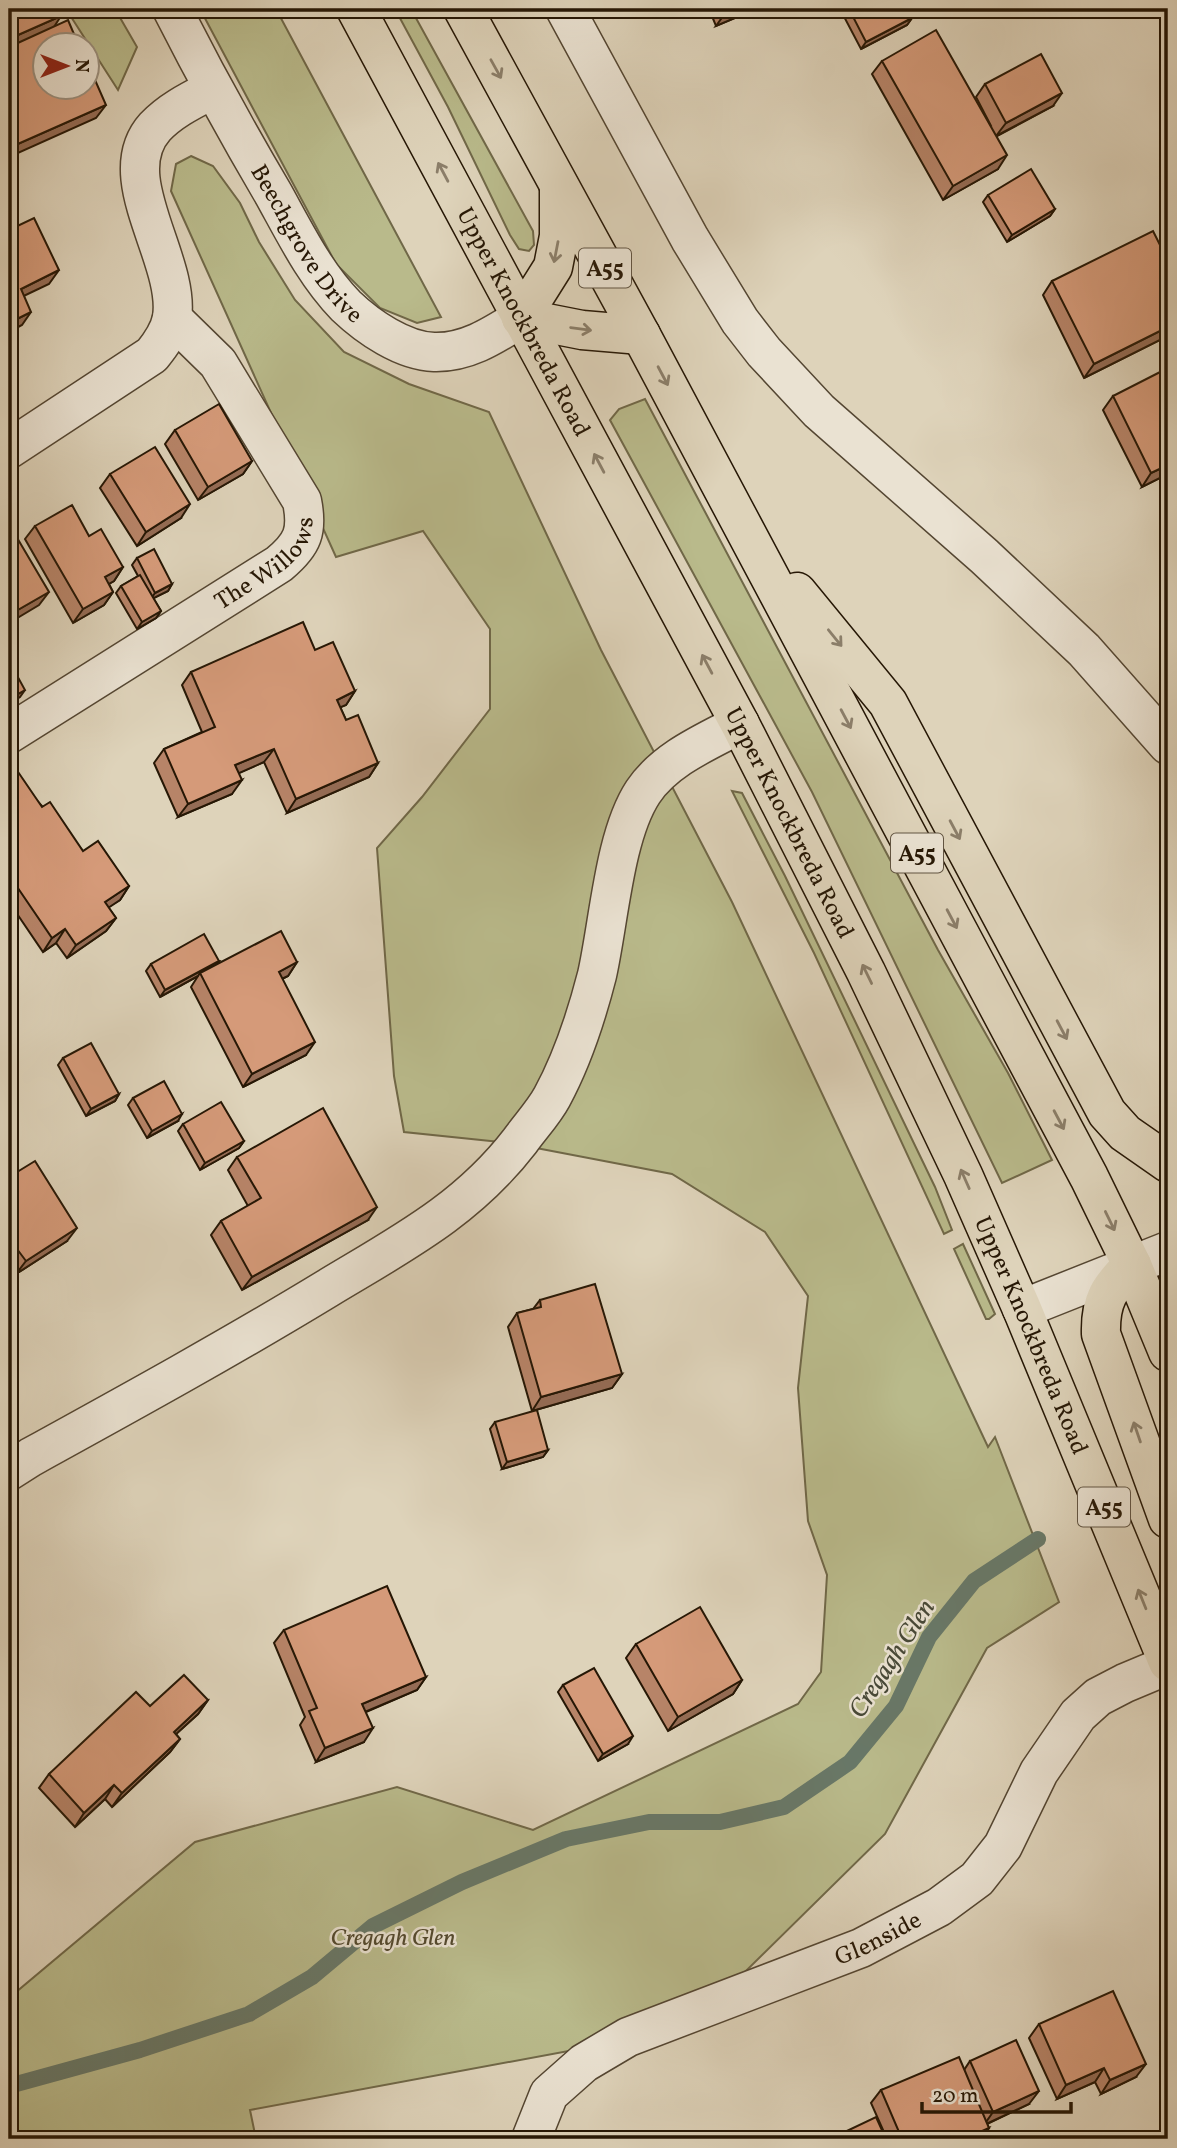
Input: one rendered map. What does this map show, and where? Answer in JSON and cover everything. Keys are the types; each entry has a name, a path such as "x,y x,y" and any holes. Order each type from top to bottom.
{"highway":[{"name":"Upper Knockbreda Road","path":"356,9 740,724 872,984 963,1175 1022,1309 1168,1664"},
{"name":"A55","path":"463,9 745,528 1089,1177 1132,1265 1168,1352"},
{"path":"559,184 559,236 553,267 521,318 582,330 641,335"},
{"path":"745,528 888,703 1107,1113 1125,1133 1168,1163"},
{"path":"1132,1265 1111,1286 1101,1312 1101,1334 1168,1519"}],"street":[{"name":"Beechgrove Drive","path":"172,9 213,89 317,270 346,306 365,321 410,348 432,352 453,351 479,343 521,318"},
{"path":"565,9 690,239 740,321 764,352 819,411 984,556 1084,650 1168,745"},
{"path":"9,449 152,355 164,340 172,318 171,293 139,177 140,153 153,129 175,109 213,89"},
{"name":"The Willows","path":"9,734 279,564 295,551 303,535 305,517 302,501 267,443 218,363 172,318"},
{"path":"9,1471 238,1343 432,1225 480,1188 518,1144 552,1098 574,1045 596,976 615,875 627,828 643,792 666,766 740,724"},
{"path":"1022,1309 1168,1251"},
{"name":"Glenside","path":"531,2139 549,2094 584,2063 628,2038 860,1948 939,1907 977,1879 1003,1846 1039,1772 1078,1715 1098,1697 1168,1664"}],"green space":[{"path":"66,9 115,9 137,47 118,90 102,65 102,32 81,32"},
{"path":"200,9 276,9 441,317 417,323 380,308 336,264"},
{"path":"395,9 411,9 533,231 534,245 529,251 519,249 510,235 448,107"},
{"path":"191,156 213,166 240,203 259,242 295,300 344,352 409,384 489,412 601,650 732,902 988,1447 995,1437 1059,1602 987,1648 885,1834 687,2029 250,2110 256,2139 9,2139 9,1998 195,1842 397,1787 533,1830 798,1704 821,1672 827,1575 808,1521 798,1388 808,1296 765,1232 672,1174 510,1143 404,1132 394,1076 377,848 422,797 490,709 490,629 423,531 336,557 171,191 176,164"},
{"path":"645,399 938,950 1008,1073 1052,1160 1002,1183 812,792 610,420 619,409"},
{"path":"732,791 742,793 785,876 935,1187 952,1230 944,1234 814,953"},
{"path":"963,1244 995,1314 989,1319 986,1319 954,1249"}],"building":[{"path":"9,9 58,9 61,16 9,39"},
{"path":"849,9 907,9 912,18 866,42"},
{"path":"68,20 73,32 42,32"},
{"path":"936,30 1007,155 953,186 882,61"},
{"path":"32,36 32,102 102,102 102,96 106,105 11,147 9,47"},
{"path":"1041,54 1062,93 1006,123 985,84"},
{"path":"1031,169 1055,209 1012,235 988,195"},
{"path":"34,218 59,270 21,289 31,312 9,323 9,230"},
{"path":"1153,231 1168,261 1168,327 1094,364 1052,281"},
{"path":"1168,368 1168,465 1151,473 1113,396"},
{"path":"219,404 252,461 208,487 175,430"},
{"path":"155,447 190,504 146,532 110,474"},
{"path":"72,505 89,536 101,529 123,567 105,577 113,592 83,609 35,526"},
{"path":"16,536 49,592 9,615 9,540"},
{"path":"154,549 172,584 155,593 137,558"},
{"path":"140,575 161,611 142,622 121,586"},
{"path":"303,622 315,650 333,642 355,691 337,700 346,720 358,715 378,763 296,799 274,749 235,765 242,780 188,804 164,749 215,727 191,672"},
{"path":"9,661 25,690 9,699"},
{"path":"14,766 42,807 50,802 83,851 98,841 129,886 105,902 116,918 76,945 65,929 52,938 9,875 9,770"},
{"path":"281,931 297,962 279,972 315,1042 252,1074 200,973"},
{"path":"204,934 219,961 165,990 151,964"},
{"path":"91,1043 119,1094 91,1109 63,1058"},
{"path":"164,1081 182,1114 152,1131 133,1098"},
{"path":"221,1102 244,1141 205,1163 183,1124"},
{"path":"323,1108 377,1207 252,1277 221,1221 261,1198 237,1157"},
{"path":"35,1161 77,1228 26,1261 17,1249 9,1254 9,1177"},
{"path":"595,1284 622,1374 541,1397 517,1313 541,1307 540,1300"},
{"path":"537,1410 548,1450 507,1462 495,1422"},
{"path":"387,1586 426,1677 362,1704 373,1728 325,1748 309,1711 317,1708 284,1630"},
{"path":"700,1607 742,1680 678,1717 636,1644"},
{"path":"594,1668 633,1736 603,1754 563,1685"},
{"path":"184,1675 208,1700 174,1732 180,1739 122,1793 114,1785 84,1813 49,1774 136,1692 150,1706"},
{"path":"1113,1991 1146,2064 1110,2080 1104,2068 1066,2085 1039,2024"},
{"path":"1016,2040 1039,2091 993,2112 970,2061"},
{"path":"959,2057 989,2128 964,2139 902,2139 881,2090"},
{"path":"876,2117 886,2139 830,2139"}],"waterway":[{"name":"Cregagh Glen","path":"9,2086 140,2050 249,2014 312,1977 373,1926 462,1882 566,1839 649,1822 720,1822 784,1807 850,1762 896,1706 929,1637 974,1581 1038,1539"}]}
